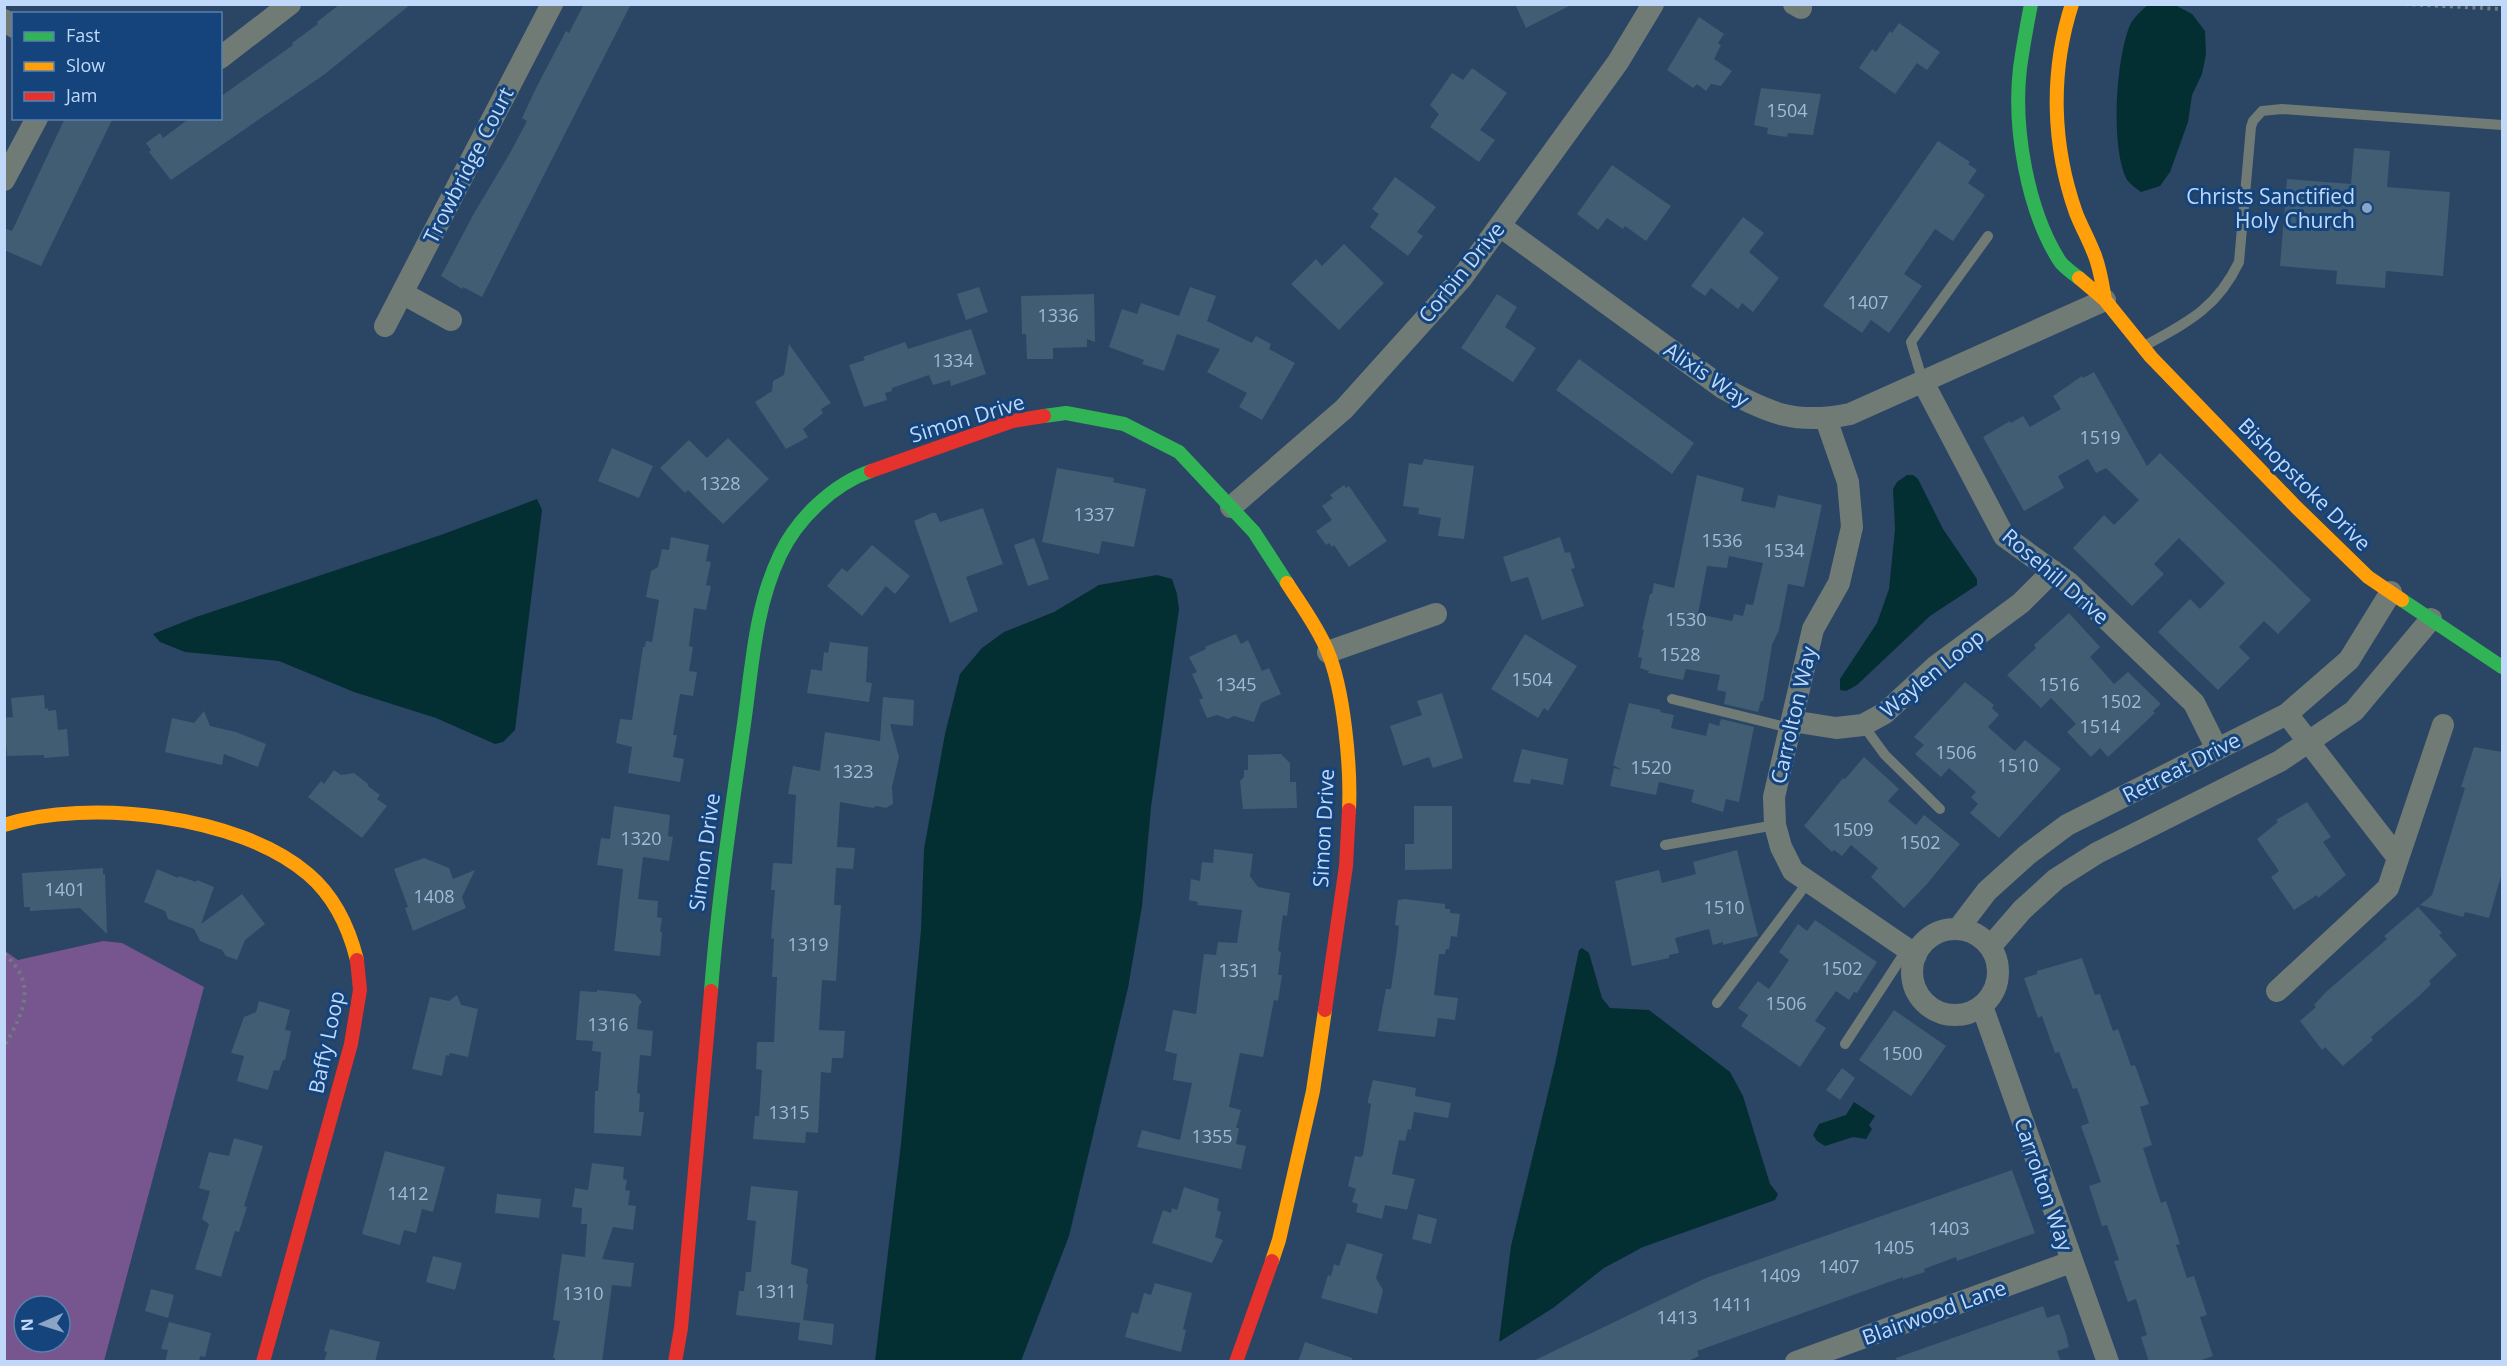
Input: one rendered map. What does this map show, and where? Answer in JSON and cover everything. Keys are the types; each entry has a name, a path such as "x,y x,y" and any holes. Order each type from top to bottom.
{"street":[{"path":"222,56 290,4"},
{"name":"Trowbridge Court","path":"385,326 552,4"},
{"name":"Corbin Drive","path":"1231,507 1344,409 1461,279 1618,62 1653,4"},
{"name":"Bishopstoke Drive","path":"2031,4 2020,69 2019,117 2027,171 2039,220 2060,262 2105,300 2143,347 2296,507 2368,577 2502,667"},
{"name":"Bishopstoke Drive","path":"2072,4 2057,72 2057,118 2066,178 2075,212 2096,256 2105,300"},
{"path":"4,180 36,120"},
{"name":"Alixis Way","path":"1500,225 1723,388 1759,408 1799,419 1826,419 1850,414 2105,300"},
{"path":"402,294 451,320"},
{"name":"Rosehill Drive","path":"1923,381 2004,536 2068,583 2194,703 2217,749"},
{"name":"Simon Drive","path":"675,1362 681,1328 698,1150 717,908 760,609 780,554 811,509 859,475 1013,421 1066,413 1124,424 1179,452 1231,507 1254,532 1312,621 1328,652 1342,708 1350,789 1346,866 1313,1091 1279,1240 1236,1362"},
{"name":"Carrolton Way","path":"1826,419 1848,482 1852,527 1839,584 1813,629 1774,797 1775,825 1781,848 1793,872 1911,952"},
{"name":"Waylen Loop","path":"1791,725 1836,728 1863,725 1885,712 1936,666 2021,603 2053,571"},
{"name":"Retreat Drive","path":"1958,929 1988,891 2027,855 2067,825 2287,714 2349,660 2391,592"},
{"path":"1328,652 1436,614"},
{"name":"Retreat Drive","path":"1990,947 2022,910 2056,879 2097,853 2280,761 2354,711 2431,619"},
{"path":"2287,714 2398,858"},
{"path":"2277,991 2388,888 2443,725"},
{"name":"Baffy Loop","path":"4,825 32,817 77,813 176,820 211,827 245,837 291,859 330,898 342,917 356,954 360,983 358,1012 263,1362"},
{"path":"1958,929 1982,938 1990,947 1996,959 1997,978 1991,996 1982,1006 1956,1015 1942,1013 1929,1006 1919,996 1914,983 1911,952 1933,935 1945,930 1958,929"},
{"name":"Carrolton Way","path":"1982,1006 2108,1362"},
{"name":"Blairwood Lane","path":"1796,1362 2071,1262"}],"lane":[{"path":"2143,347 2205,310 2218,297 2236,268 2239,262 2251,127 2262,111 2292,109 2502,125"},
{"path":"1923,381 1911,342 1988,236"},
{"path":"1672,699 1791,725"},
{"path":"1863,725 1884,755 1940,809"},
{"path":"1665,845 1775,825"},
{"path":"1717,1004 1808,882"},
{"path":"1845,1044 1911,952"}],"path":[{"path":"2405,4 2502,9"},
{"path":"4,954 17,965 23,978 25,994 24,1008 4,1047"}],"shaded area":[{"path":"2149,4 2175,5 2192,14 2205,31 2206,54 2202,74 2192,95 2188,122 2170,172 2160,186 2141,192 2127,180 2122,166 2118,147 2117,103 2118,80 2125,40 2132,22"},
{"path":"1907,475 1913,475 1918,479 1943,529 1977,579 1977,585 1930,616 1857,685 1846,691 1840,690 1840,679 1877,623 1889,589 1895,529 1893,489 1897,482"},
{"path":"537,499 542,510 515,730 503,742 495,744 436,718 354,692 279,661 185,652 160,642 153,634 196,617 441,535"},
{"path":"1157,575 1172,579 1179,609 1151,807 1142,906 1128,988 1069,1236 1021,1361 875,1361 901,1144 921,930 924,849 945,734 960,674 982,648 1004,632 1054,612 1099,585"},
{"path":"103,941 122,943 204,987 104,1361 5,1361 5,951 18,960"},
{"path":"1582,948 1589,953 1602,998 1610,1008 1649,1010 1730,1072 1743,1096 1770,1184 1778,1194 1775,1200 1643,1247 1604,1268 1553,1308 1499,1342 1511,1246 1555,1064 1579,950"},
{"path":"1854,1102 1875,1116 1869,1125 1872,1129 1866,1139 1853,1137 1825,1146 1817,1141 1813,1135 1819,1124 1846,1115"}],"building":[{"path":"340,4 411,4 325,74 171,180 149,152 151,150 146,143 160,133 163,138 187,120 222,120 222,96 293,45 292,43 318,24 317,22"},
{"path":"584,4 631,4 482,297 463,287 462,289 441,276 527,121 522,118 536,88 566,31 569,33"},
{"path":"1515,4 1573,4 1526,28"},
{"path":"1699,17 1724,34 1718,43 1721,45 1714,59 1732,71 1721,86 1711,84 1706,91 1697,84 1693,88 1667,70"},
{"path":"1899,23 1940,52 1927,70 1917,63 1895,94 1859,68 1872,49 1876,52 1890,31 1892,33"},
{"path":"1472,68 1507,93 1480,130 1495,140 1479,162 1430,127 1439,114 1430,105 1452,73 1463,80"},
{"path":"1761,88 1821,94 1813,135 1788,133 1787,137 1767,134 1768,128 1754,125"},
{"path":"64,120 112,120 41,266 4,250 4,228 12,231"},
{"path":"1938,141 1970,162 1968,164 1977,170 1968,183 1985,195 1953,241 1935,229 1904,274 1922,286 1889,333 1871,320 1862,333 1823,306"},
{"name":"Christs Sanctified Holy Church","path":"2354,148 2390,151 2387,187 2450,192 2443,276 2386,271 2385,288 2336,284 2337,271 2280,266 2287,179 2351,184"},
{"path":"1612,165 1671,206 1646,241 1625,226 1623,229 1607,218 1598,230 1577,214"},
{"path":"1395,177 1436,207 1417,232 1423,236 1408,256 1370,227 1379,214 1372,209"},
{"path":"1743,217 1764,233 1749,252 1779,278 1753,312 1742,303 1738,309 1711,288 1705,296 1691,286"},
{"path":"1344,244 1384,283 1339,330 1291,284 1316,259 1322,266"},
{"path":"979,287 988,312 966,320 957,294"},
{"path":"1190,287 1216,296 1207,321 1252,343 1256,336 1271,344 1269,349 1295,363 1262,420 1239,407 1247,393 1207,372 1220,349 1177,334 1164,371 1142,364 1144,360 1109,347 1122,309 1137,314 1141,303 1179,316"},
{"path":"1094,294 1095,342 1087,339 1087,347 1053,348 1053,359 1027,359 1026,334 1022,334 1021,296"},
{"path":"1497,294 1517,307 1505,327 1536,348 1513,382 1461,348"},
{"path":"971,329 986,374 951,386 950,380 933,385 929,375 892,388 892,391 885,393 887,400 864,407 849,365 865,360 863,357 905,342 908,349"},
{"path":"789,344 831,403 821,409 823,413 803,429 808,437 786,449 755,402 772,391 773,381 784,375"},
{"path":"1579,359 1694,443 1672,474 1556,390"},
{"path":"2094,372 2147,466 2160,453 2311,600 2278,634 2264,621 2239,647 2250,658 2218,690 2158,632 2190,599 2200,609 2225,583 2179,538 2154,564 2164,574 2132,606 2073,548 2104,515 2114,525 2139,500 2106,468 2096,473 2088,459 2058,476 2064,488 2024,511 1983,437 2023,416 2030,427 2061,409 2053,396 2082,376 2083,378"},
{"path":"728,438 769,479 723,524 688,490 685,493 660,468 689,440 707,458"},
{"path":"612,448 653,466 639,498 598,481"},
{"path":"1424,459 1474,466 1464,539 1438,536 1441,518 1418,514 1419,508 1403,506 1409,463 1422,465"},
{"path":"1057,468 1114,478 1113,482 1146,489 1134,547 1102,541 1099,554 1042,542"},
{"path":"1697,475 1744,488 1741,501 1775,508 1778,495 1822,505 1804,587 1788,584 1779,630 1772,645 1763,701 1761,701 1758,712 1724,704 1726,692 1717,690 1720,675 1686,669 1683,680 1648,673 1649,671 1640,668 1642,658 1638,657 1644,630 1642,629 1654,583 1674,588","holes":["1729,556 1763,563 1753,605 1746,604 1743,616 1734,614 1732,621 1698,614 1707,566 1727,568"]},
{"path":"1344,485 1346,488 1349,486 1387,541 1349,567 1334,545 1332,547 1329,543 1326,545 1316,531 1332,520 1322,506 1333,498 1330,495"},
{"path":"983,508 1003,564 966,577 978,611 950,623 914,521 936,513 940,522"},
{"path":"671,537 709,545 706,561 711,562 706,585 711,586 706,610 694,608 689,646 693,647 689,671 697,672 693,696 680,694 673,735 677,735 673,757 684,759 680,782 628,773 632,747 616,743 620,719 632,720 643,647 646,641 652,642 659,600 646,597 651,571 658,567 662,549 669,550"},
{"path":"1560,537 1565,553 1570,552 1575,568 1571,569 1584,606 1542,620 1528,577 1511,582 1503,557"},
{"path":"1034,538 1049,579 1028,586 1014,545"},
{"path":"872,545 910,576 895,594 886,586 862,616 827,586 842,568 847,572"},
{"path":"2069,613 2100,647 2090,657 2114,684 2128,672 2161,704 2153,711 2155,713 2108,757 2100,748 2091,757 2067,732 2076,724 2051,698 2041,708 2007,675 2036,648 2034,645"},
{"path":"1236,634 1241,644 1248,640 1262,671 1269,668 1281,694 1261,703 1254,722 1234,716 1228,719 1217,715 1207,718 1199,700 1203,698 1192,674 1197,672 1189,657 1206,649 1205,647"},
{"path":"1525,634 1577,666 1548,711 1544,708 1538,718 1491,689"},
{"path":"830,642 868,647 866,682 872,683 869,702 807,693 811,669 822,671 824,652 828,653"},
{"path":"1965,682 1994,705 1992,708 1999,715 1988,727 2015,751 2025,740 2061,769 1999,838 1970,813 1978,804 1971,797 1976,792 1949,768 1941,777 1915,754 1924,745 1914,737"},
{"path":"1442,693 1463,758 1433,768 1429,757 1403,766 1390,726 1422,715 1417,701"},
{"path":"44,695 45,709 56,710 58,730 67,729 69,756 44,758 44,755 7,756 4,718 13,717 11,698"},
{"path":"883,697 914,700 913,726 890,724 899,757 892,787 893,804 886,808 876,806 873,808 840,802 837,847 855,848 853,869 836,868 834,905 841,905 836,981 822,980 819,1030 845,1031 843,1058 832,1058 831,1073 821,1072 818,1133 806,1132 805,1143 753,1139 755,1116 759,1116 762,1070 756,1069 757,1042 774,1042 777,977 772,977 774,939 771,938 775,890 771,890 773,863 792,864 796,795 788,794 793,766 820,771 825,732 880,741"},
{"path":"1629,703 1674,715 1671,728 1706,736 1709,723 1719,726 1721,719 1754,727 1739,802 1726,799 1723,812 1691,802 1694,790 1659,782 1656,795 1610,786 1614,768 1622,770 1613,765"},
{"path":"204,711 210,726 236,732 266,744 258,767 224,754 222,765 165,752 172,718 194,723"},
{"path":"2474,747 2502,752 2502,873 2489,918 2465,912 2463,917 2420,905 2432,895 2465,788 2461,787"},
{"path":"1522,749 1568,759 1563,785 1531,779 1530,784 1513,782"},
{"path":"1281,754 1290,763 1290,782 1296,782 1297,808 1243,809 1240,781 1244,777 1244,770 1248,770 1248,755"},
{"path":"1864,757 1899,789 1888,801 1916,825 1924,815 1960,844 1904,908 1871,877 1878,868 1851,845 1842,856 1834,850 1832,852 1804,826 1843,778 1845,779"},
{"path":"334,770 341,775 354,773 380,795 377,799 387,806 362,838 308,797 321,781 324,784"},
{"path":"2307,802 2331,837 2323,842 2346,875 2318,898 2317,895 2294,910 2271,877 2279,871 2257,839 2278,822 2276,820"},
{"path":"614,806 670,815 668,836 673,837 669,861 643,857 638,899 658,901 657,917 662,918 660,956 614,951 623,869 597,865 601,838 610,839"},
{"path":"1414,806 1452,806 1452,869 1405,870 1405,844 1414,844"},
{"path":"1214,849 1253,854 1250,876 1258,887 1290,893 1287,916 1283,915 1278,951 1281,952 1278,975 1282,975 1278,1001 1274,1000 1263,1057 1240,1053 1229,1107 1241,1110 1236,1128 1239,1128 1236,1144 1246,1146 1241,1169 1137,1147 1142,1130 1180,1140 1192,1083 1173,1080 1177,1054 1165,1051 1173,1010 1196,1014 1204,954 1216,955 1218,942 1237,943 1242,910 1197,905 1198,902 1189,900 1191,879 1200,881 1202,862 1213,863"},
{"path":"1737,850 1758,936 1723,945 1723,942 1713,945 1709,929 1675,938 1679,953 1669,955 1669,958 1632,966 1615,881 1659,870 1662,883 1696,874 1693,862"},
{"path":"424,858 449,868 453,879 475,870 462,897 466,908 413,931 405,908 408,907 394,869"},
{"path":"103,868 107,934 80,908 30,911 30,907 24,907 22,873"},
{"path":"157,869 178,878 179,876 196,882 197,880 214,887 201,924 242,894 265,924 245,940 237,960 226,956 222,950 200,941 194,929 168,919 165,911 144,902"},
{"path":"1398,900 1445,904 1445,909 1450,909 1450,913 1460,914 1457,937 1451,936 1449,949 1446,949 1445,954 1439,954 1434,995 1458,998 1455,1020 1438,1018 1435,1037 1378,1031 1386,989 1391,989 1399,926 1395,925"},
{"path":"2418,907 2442,933 2439,935 2457,955 2429,981 2431,984 2419,996 2371,1037 2373,1040 2343,1066 2325,1047 2322,1050 2300,1021 2316,1007 2314,1005 2326,992 2387,939 2384,936"},
{"path":"1815,920 1877,962 1857,993 1854,992 1849,1000 1836,991 1815,1021 1826,1028 1800,1067 1741,1026 1748,1015 1738,1008 1758,981 1769,989 1789,960 1779,952 1798,924 1807,931"},
{"path":"2082,958 2095,995 2100,994 2113,1031 2118,1029 2131,1066 2135,1065 2149,1104 2140,1107 2152,1145 2143,1148 2161,1203 2166,1201 2180,1244 2176,1245 2187,1278 2194,1276 2207,1315 2200,1317 2213,1356 2196,1362 2149,1362 2141,1337 2147,1335 2136,1299 2128,1302 2114,1261 2119,1260 2107,1225 2102,1226 2089,1186 2101,1182 2081,1126 2089,1123 2077,1088 2073,1089 2059,1052 2055,1053 2042,1016 2038,1018 2024,978 2037,974 2037,971"},
{"path":"597,990 635,994 642,1002 639,1006 637,1029 653,1031 651,1056 640,1055 637,1093 640,1094 639,1112 644,1112 641,1136 594,1133 595,1091 598,1091 601,1052 592,1051 593,1041 576,1040 580,991 597,992"},
{"path":"457,995 461,1005 478,1009 468,1057 450,1053 449,1056 446,1055 442,1076 412,1069 430,997 449,1001"},
{"path":"259,1001 290,1010 285,1030 291,1031 285,1060 279,1071 274,1070 268,1090 237,1081 244,1056 231,1053 244,1017 256,1012"},
{"path":"1894,1010 1946,1046 1911,1096 1859,1060"},
{"path":"1842,1068 1855,1078 1840,1100 1826,1090"},
{"path":"1373,1080 1416,1088 1415,1096 1451,1103 1448,1118 1414,1112 1411,1130 1408,1129 1405,1141 1399,1140 1392,1174 1415,1179 1407,1210 1385,1205 1382,1219 1356,1212 1358,1204 1352,1202 1356,1189 1348,1186 1355,1156 1363,1155 1371,1104 1368,1100"},
{"path":"234,1138 263,1146 244,1206 247,1207 239,1232 235,1231 221,1277 195,1269 209,1224 202,1219 210,1191 199,1188 209,1152 229,1156"},
{"path":"385,1151 445,1167 433,1212 422,1209 416,1233 404,1230 400,1245 362,1234"},
{"path":"592,1163 624,1167 623,1179 627,1180 625,1190 630,1191 628,1205 636,1206 633,1230 613,1227 602,1259 634,1263 631,1287 612,1285 602,1362 555,1362 553,1358 560,1321 553,1320 562,1254 585,1257 587,1224 581,1224 582,1208 572,1207 575,1188 588,1190"},
{"path":"2012,1170 2035,1233 1957,1261 1956,1257 1924,1269 1925,1272 1903,1279 1903,1277 1697,1351 1699,1356 1686,1362 1531,1362 1706,1278"},
{"path":"751,1186 798,1191 791,1264 808,1269 803,1320 834,1324 832,1345 798,1340 800,1323 736,1315 739,1291 744,1291 746,1272 751,1272 756,1221 747,1220"},
{"path":"1184,1187 1219,1199 1217,1210 1221,1212 1215,1237 1223,1240 1212,1263 1152,1243 1163,1210 1171,1213 1172,1208 1177,1210"},
{"path":"497,1194 541,1199 539,1218 495,1213"},
{"path":"1418,1214 1437,1219 1431,1244 1412,1239"},
{"path":"1347,1243 1383,1254 1376,1278 1383,1290 1377,1314 1321,1298 1328,1275 1331,1276 1334,1264 1339,1266"},
{"path":"433,1256 462,1263 455,1290 426,1282"},
{"path":"1155,1283 1192,1293 1183,1329 1186,1330 1181,1352 1125,1337 1132,1312 1138,1314 1144,1293 1151,1295"},
{"path":"151,1289 174,1295 168,1318 145,1311"},
{"path":"2043,1306 2047,1318 2059,1314 2066,1334 2069,1347 2057,1351 2061,1362 1897,1362 1896,1358"},
{"path":"169,1322 211,1333 205,1357 200,1356 199,1362 165,1362 168,1350 161,1349"},
{"path":"330,1329 380,1342 375,1362 324,1362 327,1352 324,1351"},
{"path":"1305,1342 1352,1358 1352,1362 1298,1362"}],"traffic: fast":[{"path":"2031,4 2018,91 2025,167 2038,217 2048,240 2061,263 2079,278"},
{"path":"1044,416 1066,413 1124,424 1179,452 1254,532 1287,583"},
{"path":"711,991 730,824 756,638 765,595 780,555 806,516 830,494 871,471"},
{"path":"2402,600 2502,667"}],"traffic: slow":[{"path":"2072,4 2065,30 2057,82 2058,135 2068,187 2097,263 2105,300"},
{"path":"2079,278 2105,300 2151,357 2296,507 2368,577 2402,600"},
{"path":"1287,583 1318,632 1333,666 1345,728 1349,772 1349,810"},
{"path":"4,825 38,817 77,813 119,813 162,817 204,825 244,838 279,854 308,874 326,892 350,936 357,960"},
{"path":"1272,1261 1279,1240 1313,1091 1325,1010"}],"traffic: jam":[{"path":"871,471 1013,421 1044,416"},
{"path":"1325,1010 1346,866 1349,810"},
{"path":"263,1362 351,1044 360,990 357,960"},
{"path":"675,1362 681,1328 711,991"},
{"path":"1236,1362 1272,1261"}],"place":[{"name":"Christs Sanctified Holy Church","path":"2367,208"}]}
